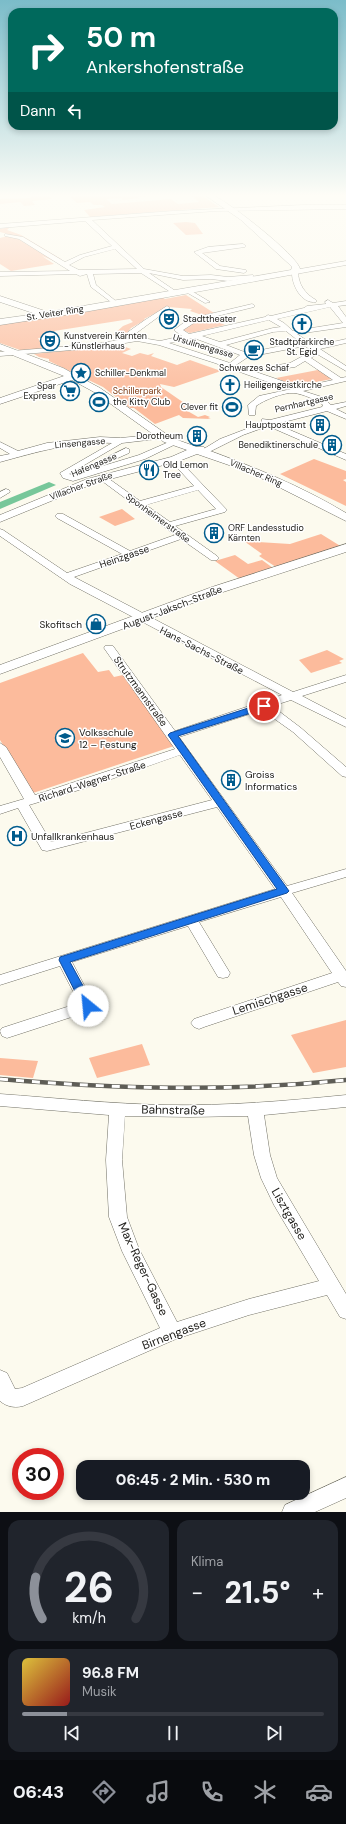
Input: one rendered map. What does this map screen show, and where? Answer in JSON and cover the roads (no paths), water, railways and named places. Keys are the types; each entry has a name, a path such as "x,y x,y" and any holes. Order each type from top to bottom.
{"main road":[{"path":"295,266 295,271"},
{"name":"St. Veiter Ring","path":"0,322 115,304 254,277 330,266"},
{"path":"0,299 47,315"},
{"name":"Villacher Ring","path":"0,346 101,392 174,443 247,463 346,511"},
{"path":"0,403 71,378"},
{"name":"Villacher Ring","path":"162,436 237,464 280,483 321,503 346,518"},
{"name":"Villacher Straße","path":"0,519 78,485 141,467 169,461 200,451"},
{"name":"August-Jaksch-Straße","path":"0,675 146,620 228,586 346,548"},
{"name":"August-Jaksch-Straße","path":"0,670 146,620 346,556"}],"street":[{"path":"67,266 80,274"},
{"path":"135,266 142,272 175,293"},
{"path":"215,266 218,268 240,269 254,277"},
{"path":"295,271 303,301"},
{"path":"0,274 154,272 182,278 203,288"},
{"path":"90,273 94,286 115,304"},
{"path":"182,278 254,277"},
{"path":"188,291 207,302"},
{"path":"325,294 325,300 346,324"},
{"path":"303,301 316,305"},
{"path":"280,314 303,301 316,305"},
{"path":"0,354 96,346 133,339 160,343 316,305 345,303"},
{"path":"250,354 235,348 190,336 178,330 188,322 252,306"},
{"path":"133,339 131,334 167,308"},
{"path":"268,317 282,324 311,346 346,369"},
{"path":"218,344 273,330 290,331 346,324"},
{"path":"326,327 345,339"},
{"path":"235,348 241,346 242,341 238,339"},
{"path":"231,365 250,354 311,346 345,339"},
{"name":"Ursulinengasse","path":"160,343 240,368 250,375 296,391 306,398 346,417"},
{"path":"275,368 292,365 305,357 311,346"},
{"path":"305,357 343,380"},
{"path":"236,431 247,418 252,405 257,400 343,380"},
{"name":"Pernhartgasse","path":"236,431 266,422 346,404"},
{"path":"247,418 266,422 295,437 313,442 345,455"},
{"name":"Villacher Straße","path":"200,451 236,431"},
{"name":"Linsengasse","path":"0,459 34,449 66,444 100,440 120,441 162,436"},
{"path":"65,474 120,441"},
{"path":"65,474 73,478 144,456 174,443"},
{"path":"0,445 17,454"},
{"name":"Hafengasse","path":"65,474 126,451"},
{"path":"132,459 141,467"},
{"path":"169,461 200,487 222,510 169,525"},
{"name":"Sponheimerstraße","path":"102,478 214,558"},
{"path":"140,504 200,487"},
{"path":"60,516 129,554"},
{"name":"Hans-Sachs-Straße","path":"0,532 66,577 346,724"},
{"name":"Heinzgasse","path":"66,577 183,535"},
{"name":"Strutzmannstraße","path":"109,648 173,735 344,978"},
{"path":"173,735 346,678"},
{"path":"264,706 297,730 346,773"},
{"path":"0,747 27,802"},
{"name":"Richard-Wagner-Straße","path":"0,810 183,750"},
{"name":"Eckengasse","path":"27,802 47,847 220,802"},
{"path":"0,980 346,873"},
{"path":"191,920 223,973"},
{"path":"7,1032 88,1006 64,960"},
{"name":"Lemischgasse","path":"199,1023 344,978"},
{"name":"Bahnstraße","path":"0,1100 117,1109 219,1111 346,1101"},
{"name":"Max-Reger-Gasse","path":"117,1109 114,1160 118,1216 131,1251 172,1332"},
{"name":"Lisztgasse","path":"255,1109 262,1155 269,1178 280,1200 346,1311"},
{"name":"Birnengasse","path":"0,1379 6,1395 10,1398 16,1399 172,1332 249,1306 331,1286"},
{"path":"292,1512 346,1487"}],"railway":[{"path":"0,1079 87,1085 173,1088 216,1088 302,1084 346,1080"}],"place":[{"name":"Stadttheater","path":"169,319"},
{"name":"Stadtpfarkirche St. Egid","path":"302,324"},
{"name":"Kunstverein Kärnten - Künstlerhaus","path":"50,341"},
{"name":"Schwarzes Schaf","path":"254,350"},
{"name":"Schiller-Denkmal","path":"81,373"},
{"name":"Heiligengeistkirche","path":"230,385"},
{"name":"Spar Express","path":"70,391"},
{"name":"the Kitty Club","path":"99,402"},
{"name":"Clever fit","path":"232,407"},
{"name":"Hauptpostamt","path":"320,425"},
{"name":"Dorotheum","path":"197,436"},
{"name":"Benediktinerschule","path":"332,445"},
{"name":"Old Lemon Tree","path":"149,470"},
{"name":"ORF Landesstudio Kärnten","path":"214,533"},
{"name":"Skofitsch","path":"96,624"},
{"name":"Volksschule 12 – Festung","path":"65,738"},
{"name":"Groiss Informatics","path":"231,780"},
{"name":"Unfallkrankenhaus","path":"17,836"}],"park label":[{"name":"Schillerpark","path":"137,391"}]}
